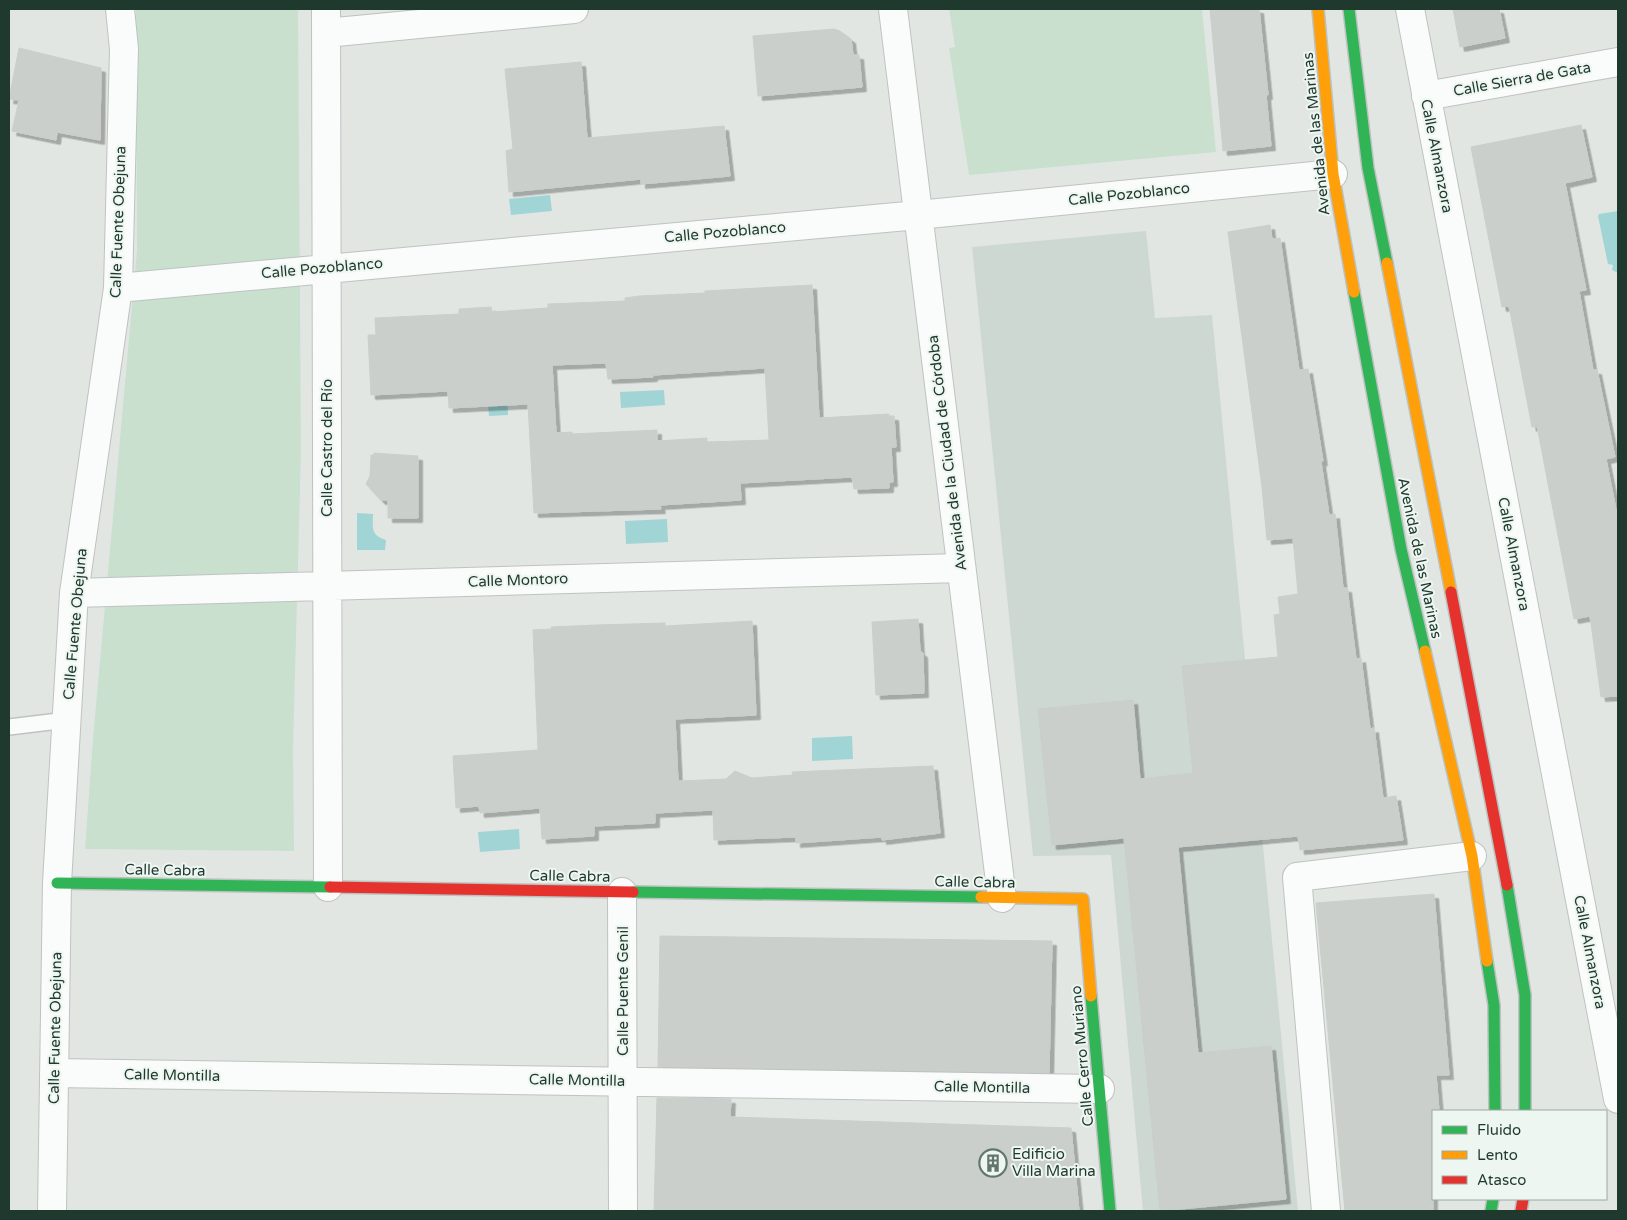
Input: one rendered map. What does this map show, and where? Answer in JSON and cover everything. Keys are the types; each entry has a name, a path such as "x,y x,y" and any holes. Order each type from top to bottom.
{"street":[{"name":"Calle Fuente Obejuna","path":"52,1211 57,883 74,593 118,288 124,49 120,9"},
{"path":"326,21 574,9"},
{"name":"Avenida de la Ciudad de Córdoba","path":"893,9 1002,898"},
{"name":"Avenida de las Marinas","path":"1318,9 1333,174 1401,549 1472,856 1494,1005 1495,1110"},
{"name":"Avenida de las Marinas","path":"1349,9 1368,168 1501,848 1522,975 1524,995 1525,1110"},
{"name":"Calle Almanzora","path":"1410,9 1618,1099"},
{"name":"Calle Castro del Río","path":"326,21 328,887"},
{"name":"Calle Sierra de Gata","path":"1426,96 1618,62"},
{"name":"Calle Pozoblanco","path":"118,288 918,215 1333,174"},
{"name":"Calle Montoro","path":"74,593 961,568"},
{"path":"1326,1211 1297,877 1472,856"},
{"name":"Calle Cabra","path":"57,883 1083,899"},
{"name":"Calle Puente Genil","path":"622,892 623,1211"},
{"name":"Calle Cerro Muriano","path":"1083,899 1110,1211"},
{"name":"Calle Montilla","path":"54,1073 1100,1089"}],"lane":[{"path":"9,727 67,720"}],"shaded area":[{"path":"1146,231 1155,318 1212,315 1298,1211 1143,1211 1111,855 1033,856 972,247"}],"green space":[{"path":"136,9 298,9 301,451 293,749 294,851 85,849 93,739 137,250"},
{"path":"949,9 1202,9 1216,152 969,175 949,48 955,47"}],"water":[{"path":"550,195 552,211 511,215 509,199"},
{"path":"1618,211 1618,273 1612,270 1613,265 1608,264 1598,216 1599,214"},
{"path":"506,370 508,415 489,416 488,405"},
{"path":"664,390 665,405 621,408 620,392"},
{"path":"357,513 373,514 375,533 386,540 385,550 357,550"},
{"path":"667,519 668,542 626,544 625,521"},
{"path":"852,736 853,759 812,761 812,738"},
{"path":"519,829 520,849 480,852 478,832"}],"building":[{"path":"1210,9 1259,9 1271,146 1223,151"},
{"path":"1453,9 1499,9 1505,38 1460,47"},
{"path":"834,29 851,39 853,55 859,55 862,87 758,96 753,36"},
{"path":"19,48 101,68 100,140 57,132 56,140 12,131 19,100 9,99"},
{"path":"581,62 587,138 724,126 730,176 641,184 641,179 509,192 506,151 513,149 505,69"},
{"path":"1581,125 1592,177 1565,183 1586,290 1579,291 1593,370 1597,370 1615,457 1606,459 1618,520 1618,696 1601,697 1590,616 1574,619 1537,426 1532,427 1509,306 1502,307 1471,147"},
{"path":"1270,225 1272,239 1280,238 1299,370 1308,369 1323,461 1321,462 1329,515 1335,514 1343,588 1347,588 1356,659 1361,658 1370,729 1374,728 1383,798 1396,796 1403,840 1300,850 1298,836 1178,847 1198,1053 1271,1046 1286,1199 1160,1211 1124,838 1052,845 1038,709 1133,700 1140,779 1193,773 1182,666 1278,657 1274,615 1280,614 1278,597 1298,594 1293,538 1267,540 1262,487 1228,232"},
{"path":"812,285 819,418 889,414 889,416 894,416 896,447 891,447 893,482 889,482 889,488 854,489 852,477 740,483 741,500 660,505 661,509 534,513 528,404 449,408 448,391 371,395 368,335 376,335 375,318 459,314 459,309 491,307 492,312 548,308 548,304 625,301 625,298 639,296 705,293 705,291","holes":["606,363 608,379 765,368 769,440 707,442 707,438 657,441 657,430 556,433 552,365"]},
{"path":"374,453 418,456 418,518 388,518 388,500 381,500 366,484 370,476 371,455 374,455"},
{"path":"918,619 920,651 923,653 924,693 876,695 872,622"},
{"path":"752,621 756,715 675,719 678,781 726,779 735,771 752,778 793,775 792,772 933,766 940,833 882,840 882,837 796,843 796,837 714,840 713,810 655,813 655,823 594,826 594,836 542,839 540,808 480,813 479,806 456,808 453,756 538,750 533,630 552,629 551,627 596,625 665,623 665,626"},
{"path":"1434,894 1449,1075 1436,1075 1439,1110 1432,1110 1433,1211 1345,1211 1316,903"},
{"path":"660,936 1052,941 1049,1073 658,1067"},
{"name":"Edificio Villa Marina","path":"657,1098 731,1099 730,1117 1071,1128 1079,1211 654,1211"}],"traffic: fast":[{"path":"1349,9 1368,168 1387,263"},
{"path":"1354,292 1401,549 1425,651"},
{"path":"57,883 330,887"},
{"path":"1507,885 1525,995 1525,1110"},
{"path":"633,892 981,897"},
{"path":"1487,961 1494,1005 1495,1110"},
{"path":"1091,996 1110,1211"},
{"path":"1491,1211 1493,1200"}],"traffic: slow":[{"path":"1318,9 1333,174 1354,292"},
{"path":"1387,263 1451,592"},
{"path":"1425,651 1472,856 1487,961"},
{"path":"981,897 1083,899 1091,996"}],"traffic: jam":[{"path":"1451,592 1507,885"},
{"path":"330,887 633,892"},
{"path":"1521,1211 1523,1200"}],"place":[{"name":"Edificio Villa Marina","path":"993,1163"}]}
